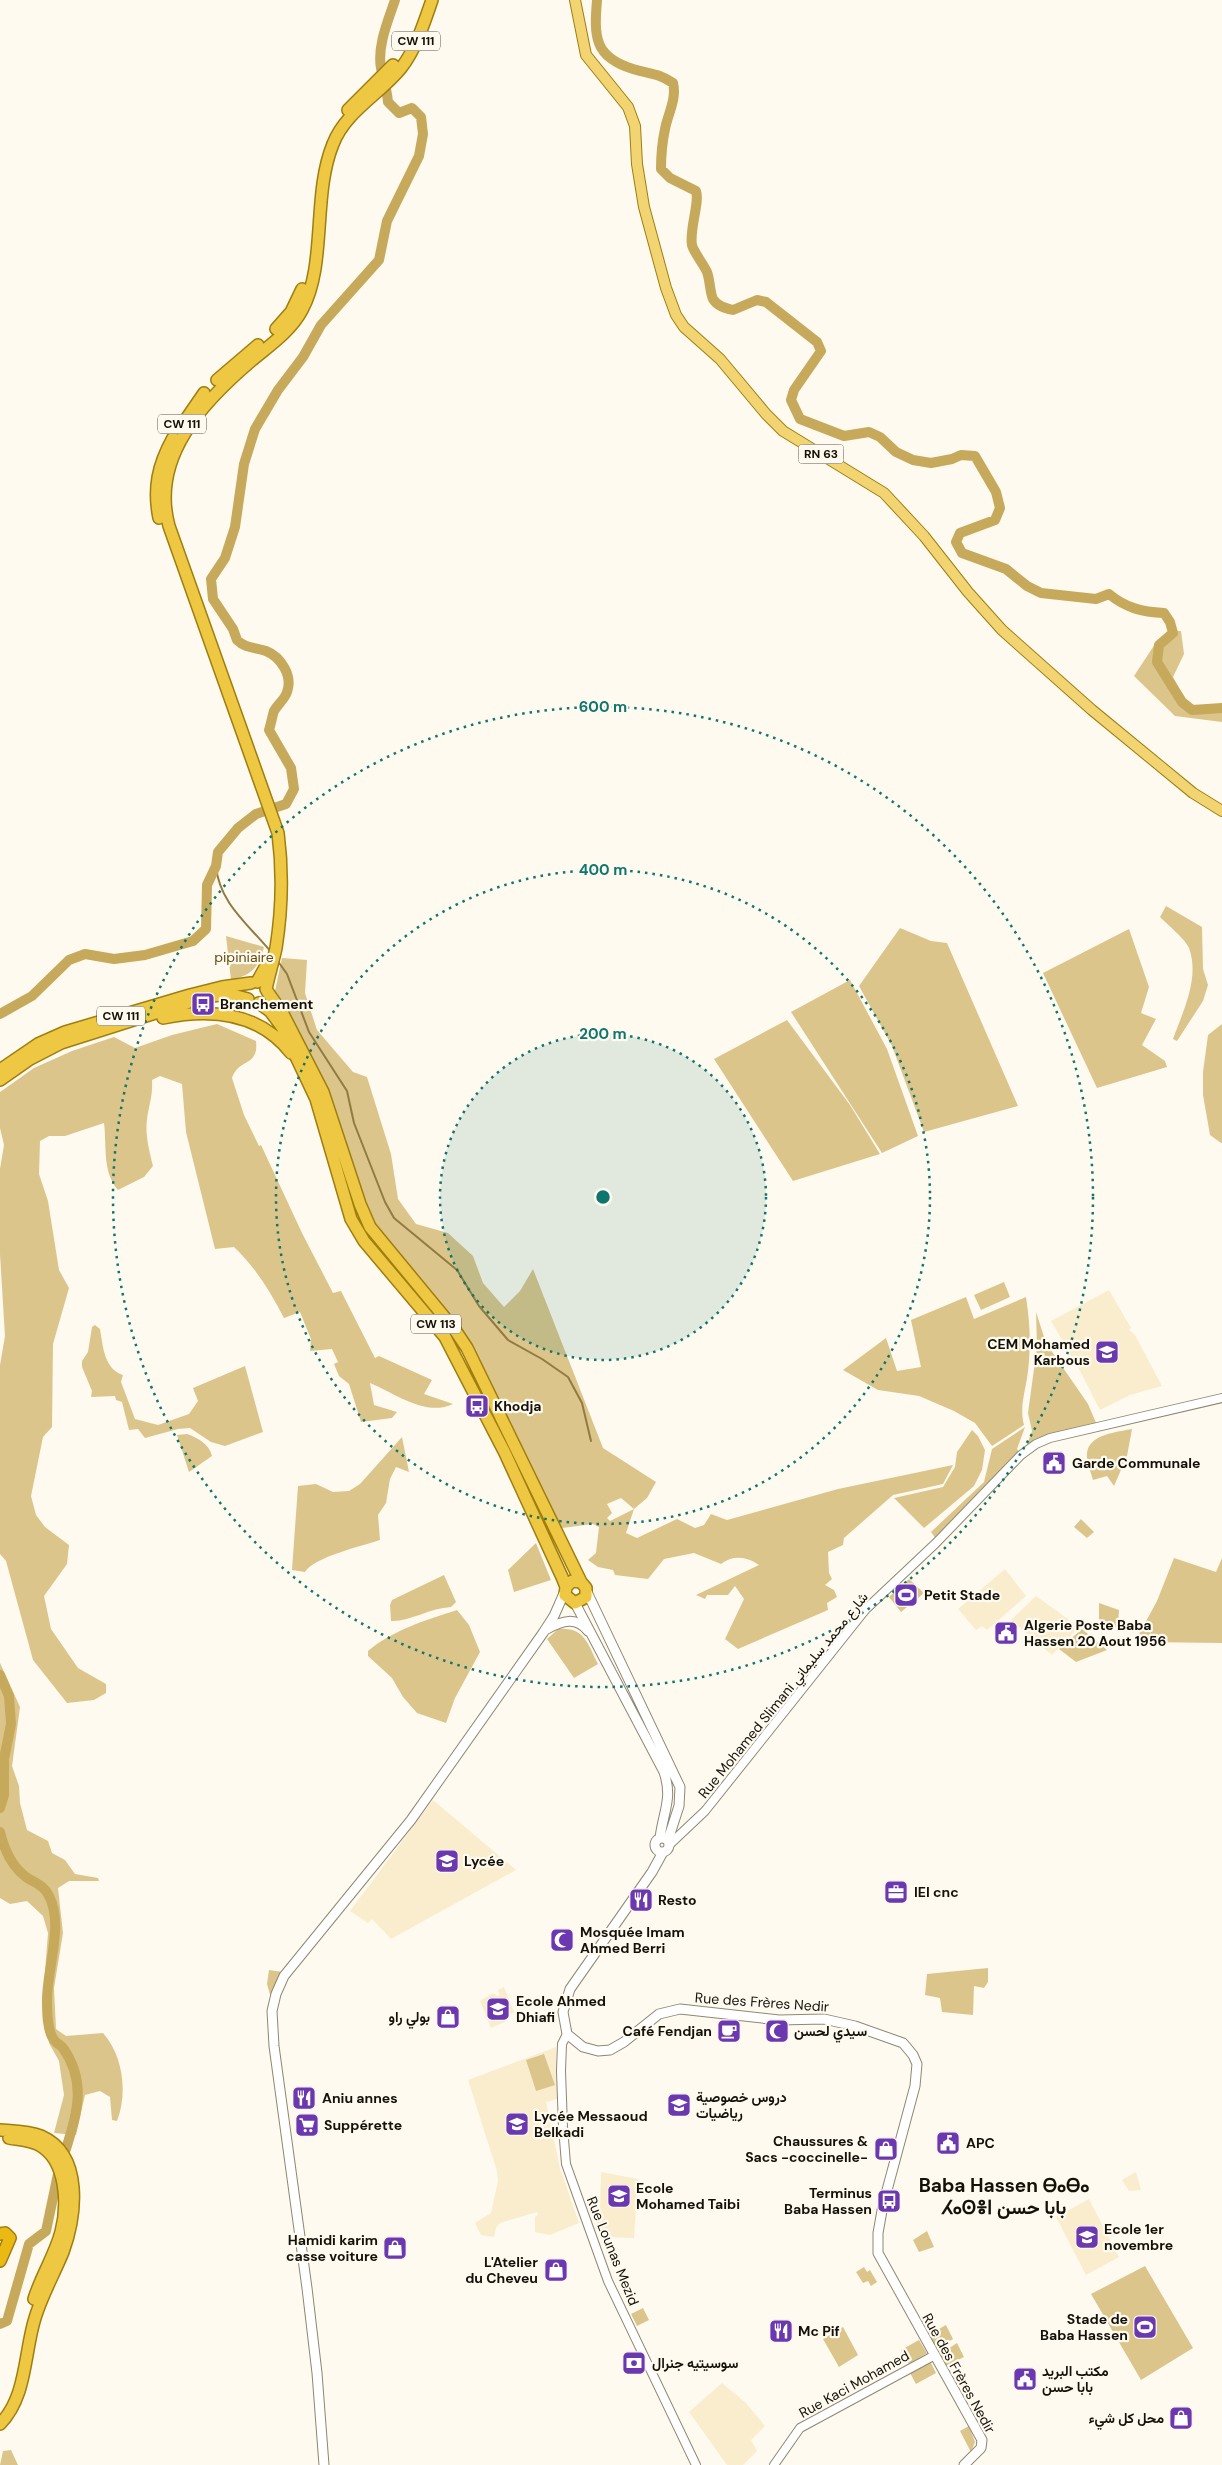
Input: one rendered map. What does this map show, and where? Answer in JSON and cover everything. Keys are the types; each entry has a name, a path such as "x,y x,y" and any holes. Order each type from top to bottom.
{"highway":[{"name":"CW 111","path":"390,74 406,48 426,0"},
{"name":"CW 111","path":"267,990 273,946 275,910 275,871 271,817 162,528 156,499 157,477 168,447 204,393 276,330 298,302 306,274 322,152 336,124 390,74 402,67 416,42 432,0"},
{"path":"271,960 246,989 248,999 253,1003 259,1003 270,1011 282,1027 302,1068"},
{"name":"CW 111","path":"0,1070 38,1044 66,1032 222,986 254,982"},
{"path":"254,982 263,984 283,1014 323,1092 360,1204 370,1227 455,1330 467,1348 580,1582 587,1592 583,1600 573,1602 565,1589 572,1581 580,1582"},
{"path":"259,1003 265,998 267,990"},
{"name":"CW 111","path":"124,1025 219,994 234,995 248,999"},
{"path":"0,1080 52,1047 124,1025 194,1013 219,1013 239,1017 257,1024 273,1034 286,1046 302,1068"},
{"name":"CW 113","path":"302,1068 323,1118 352,1219 364,1241 444,1337 506,1453 565,1589"},
{"path":"0,2130 37,2135 58,2148 65,2157 69,2169 73,2202 69,2231 63,2250 42,2298 32,2328 19,2396 14,2407 0,2424"},
{"path":"0,2136 34,2143 51,2154 59,2168 64,2201 61,2234 35,2295 24,2331 14,2390 7,2407 0,2415"},
{"path":"0,2234 7,2234 10,2241 0,2261"}],"main road":[{"name":"RN 63","path":"574,0 586,56 628,107 635,126 636,164 644,207 666,288 676,315 684,327 720,359 766,414 783,431 884,493 924,536 968,592 1002,630 1092,710 1193,793 1222,811"},
{"path":"324,2465 317,2373 307,2288 274,2046 272,2011 276,1994 295,1961 343,1906 411,1820 546,1629 554,1616 565,1589"},
{"path":"567,2034 563,2012 570,1989 652,1872 679,1806 680,1787 587,1592"},
{"path":"554,1616 573,1602 599,1646 664,1772 669,1787 663,1845"},
{"path":"546,1629 561,1622 573,1620 583,1625 599,1646"},
{"name":"Rue des Frères Nedir","path":"567,2034 583,2047 610,2050 618,2047 659,2014 680,2009 779,2020 824,2018 903,2043 913,2055 917,2064 916,2086 883,2205 878,2232 878,2253 982,2440 981,2448 964,2465"}],"street":[{"name":"Rue Mohamed Slimani شارع محمد سليماني","path":"663,1845 706,1811 866,1609 936,1543 1023,1453 1036,1444 1050,1438 1222,1398"},
{"name":"Rue Lounas Mezid","path":"567,2034 562,2044 561,2071 566,2164 608,2281 696,2465"},
{"name":"Rue Kaci Mohamed","path":"774,2465 796,2432 830,2410 935,2355"}],"shaded area":[{"name":"CEM Mohamed Karbous","path":"1109,1290 1131,1328 1129,1330 1135,1335 1162,1386 1130,1395 1100,1410 1051,1321"},
{"path":"1005,1569 1026,1596 987,1630 982,1626 976,1630 958,1609"},
{"path":"1036,1596 1079,1627 1052,1655 1011,1620"},
{"name":"Lycée","path":"433,1800 516,1870 391,1939 372,1919 368,1923 350,1911"},
{"name":"Ecole Ahmed Dhiafi","path":"504,1987 514,2012 506,2016 507,2021 491,2028 480,2001 493,1993 497,1996 500,1995 498,1990"},
{"name":"Lycée Messaoud Belkadi","path":"556,2047 557,2099 546,2102 560,2168 579,2223 550,2235 535,2232 537,2212 500,2223 496,2228 494,2237 481,2235 475,2223 491,2213 498,2181 497,2171 468,2080"},
{"name":"Ecole Mohamed Taibi","path":"601,2172 638,2179 634,2238 601,2237 594,2213 600,2213"},
{"path":"1136,2172 1141,2190 1129,2191 1122,2180"},
{"name":"Ecole 1er novembre","path":"1089,2199 1119,2257 1086,2275 1056,2217"},
{"path":"722,2383 746,2403 765,2426 751,2440 757,2451 743,2465 727,2465 689,2412"}],"green space":[{"path":"1168,631 1181,631 1184,654 1173,677 1186,701 1195,708 1222,706 1222,722 1175,716 1134,676 1155,644"},
{"path":"1166,906 1202,927 1203,969 1208,985 1203,1001 1177,1041 1173,1039 1189,994 1193,971 1189,948 1160,917"},
{"path":"900,928 931,941 947,943 1018,1106 924,1132 892,1046 859,986"},
{"path":"1129,929 1149,987 1141,1013 1156,1019 1142,1045 1165,1061 1167,1067 1097,1088 1043,973"},
{"name":"pipiniaire","path":"226,936 264,947 260,960 249,973 231,980"},
{"path":"282,958 307,960 305,993 317,1030 353,1072 367,1077 391,1154 398,1199 416,1224 448,1233 473,1256 483,1283 504,1307 520,1291 533,1269 603,1448 656,1482 647,1498 634,1509 626,1533 637,1538 677,1519 695,1528 704,1525 711,1514 727,1520 838,1489 953,1465 943,1484 893,1495 844,1538 843,1545 828,1552 829,1573 832,1579 825,1585 834,1590 837,1597 827,1603 828,1610 738,1649 725,1639 744,1599 735,1586 728,1595 707,1595 705,1599 696,1595 759,1565 755,1562 735,1558 721,1564 694,1553 664,1559 648,1579 615,1575 613,1570 598,1567 588,1560 596,1553 599,1527 593,1524 554,1529 467,1348 373,1227 357,1185 334,1104 275,991","holes":["621,1498 634,1509 610,1521 607,1518 612,1513 607,1504"]},
{"path":"850,980 887,1049 918,1136 882,1153 791,1012"},
{"path":"787,1020 850,1105 880,1154 793,1181 714,1059"},
{"path":"217,1024 256,1041 256,1049 252,1059 239,1067 232,1078 244,1115 259,1146 261,1145 302,1233 333,1293 341,1291 375,1358 379,1356 432,1380 424,1394 453,1404 432,1408 422,1406 370,1383 374,1405 397,1412 392,1418 361,1422 349,1384 339,1376 334,1364 338,1362 332,1349 310,1351 311,1339 300,1312 284,1318 262,1280 234,1247 215,1249 186,1132 182,1084 160,1076 152,1080 147,1131 153,1166 144,1177 118,1190 109,1175 107,1167 104,1123 65,1136 49,1136 40,1141 39,1174 48,1201 59,1270 69,1288 53,1344 52,1427 43,1437 31,1496 36,1515 45,1527 69,1545 67,1564 44,1596 51,1629 78,1668 106,1684 106,1693 94,1700 67,1703 33,1660 6,1561 0,1554 0,1365 5,1336 0,1254 0,1169 4,1145 0,1128 0,1092 34,1068 72,1051 114,1037 135,1048 172,1035"},
{"path":"1222,1024 1221,1143 1210,1135 1203,1095 1203,1072 1208,1035"},
{"path":"1004,1282 1010,1297 981,1310 974,1295"},
{"path":"966,1297 974,1319 1026,1297 1030,1343 1023,1405 1024,1425 992,1446 975,1423 954,1411 919,1396 878,1390 843,1370 886,1338 897,1371 921,1367 911,1320"},
{"path":"1036,1312 1046,1343 1088,1404 1097,1425 1036,1439 1026,1448 1032,1431 1028,1413 1037,1347"},
{"path":"95,1325 100,1329 108,1362 112,1368 123,1375 121,1382 135,1419 158,1425 189,1414 198,1401 193,1388 245,1366 263,1432 225,1446 211,1442 190,1428 178,1429 145,1438 138,1429 129,1430 122,1402 116,1400 115,1396 91,1397 92,1391 82,1367 82,1361 88,1352 92,1327"},
{"path":"1025,1427 1017,1449 1020,1453 936,1539 931,1532 984,1482 992,1449"},
{"path":"1132,1429 1127,1456 1114,1486 1107,1476 1093,1480 1087,1459 1089,1447 1098,1438 1105,1435"},
{"path":"972,1430 978,1436 985,1450 982,1470 974,1486 924,1528 894,1498 943,1487 955,1467 957,1452"},
{"path":"187,1434 202,1442 211,1452 212,1456 189,1472 177,1435"},
{"path":"402,1437 409,1472 396,1467 390,1479 386,1503 378,1515 380,1540 328,1557 305,1572 292,1570 298,1486 316,1484 333,1492 349,1491 360,1484"},
{"path":"1081,1519 1094,1532 1087,1538 1074,1527"},
{"path":"536,1543 551,1580 514,1592 508,1570"},
{"path":"1174,1558 1216,1572 1222,1558 1222,1643 1144,1642 1138,1636 1157,1601"},
{"path":"444,1575 456,1602 451,1607 398,1621 391,1621 390,1605 392,1600"},
{"name":"Petit Stade","path":"909,1579 924,1593 901,1612 889,1597"},
{"path":"1099,1603 1119,1610 1118,1625 1115,1627 1099,1619"},
{"path":"457,1610 469,1625 480,1652 455,1698 446,1723 417,1713 403,1697 392,1678 368,1656 368,1651 399,1631"},
{"path":"558,1629 567,1629 580,1634 588,1643 598,1664 574,1678 547,1639"},
{"path":"1082,1629 1107,1650 1076,1662 1059,1649"},
{"path":"0,1663 20,1707 12,1766 19,1786 20,1803 27,1830 48,1841 52,1853 65,1860 75,1874 98,1878 99,1881 69,1881 58,1888 63,1933 54,1988 56,2029 66,2036 103,2033 110,2042 119,2063 123,2087 122,2099 117,2121 112,2120 110,2097 100,2091 85,2095 76,2135 54,2133 64,2095 59,2061 49,2043 43,1997 48,1933 43,1916 27,1901 10,1904 0,1898"},
{"path":"988,1968 988,1982 984,1988 974,1986 973,2015 942,2012 940,1998 925,1995 927,1974"},
{"path":"269,1970 283,1972 271,1998 267,1984"},
{"path":"544,2054 555,2085 536,2091 526,2060"},
{"path":"927,2231 934,2247 919,2252 913,2240"},
{"name":"Stade de Baba Hassen","path":"1145,2266 1193,2348 1141,2380 1091,2294"},
{"path":"864,2267 867,2272 870,2270 877,2282 871,2286 868,2281 863,2283 856,2272"},
{"path":"643,2308 649,2320 637,2326 631,2314"},
{"path":"946,2325 953,2339 935,2349 928,2335"},
{"path":"843,2327 858,2355 839,2367 823,2339"},
{"path":"919,2340 927,2353 909,2364 901,2350"},
{"path":"957,2343 964,2357 946,2366 940,2354"},
{"path":"929,2359 936,2373 916,2384 909,2371"},
{"path":"969,2426 975,2442 971,2452 960,2431"},
{"path":"11,2450 18,2465 0,2465 3,2451"}],"waterway":[{"path":"0,1014 32,996 69,960 85,954 114,959 145,955 193,941 206,929 207,885 216,866 218,852 238,828 256,814 286,804 294,789 291,768 269,730 274,711 287,692 287,674 281,662 271,654 247,646 237,640 233,629 213,599 211,579 225,558 235,527 244,464 255,429 278,390 303,357 321,325 379,260 387,221 419,156 423,134 421,117 412,108 399,113 388,102 381,68 382,42 395,0"},
{"path":"597,0 597,35 599,44 604,52 620,64 658,75 673,83 674,94 664,134 661,169 670,178 696,191 697,202 691,239 694,251 707,272 713,299 719,305 733,310 757,300 766,302 817,342 821,351 794,390 791,400 800,419 844,436 869,432 880,437 896,452 913,460 931,463 952,459 961,455 975,456 996,492 1000,508 995,520 960,533 956,542 962,553 1006,569 1027,586 1041,593 1096,599 1109,594 1122,603 1135,608 1149,612 1164,613 1170,622 1173,633 1159,645 1157,662 1182,702 1192,710 1222,708"},
{"path":"216,866 218,879 223,891 236,913 271,952"},
{"path":"277,960 287,974 309,1032 347,1091 354,1123 385,1202 394,1218 457,1270 479,1306 508,1340 542,1359 568,1377 582,1403 591,1441"},
{"path":"0,1675 9,1696 11,1724 4,1759 4,1795 0,1808"},
{"path":"0,1832 6,1851 16,1868 45,1889 53,1907 55,1933 48,1988 48,2022 52,2037 63,2048 75,2073 78,2098 74,2123 66,2149"},
{"path":"0,2324 7,2321 29,2244 46,2231 58,2174"}],"place":[{"name":"Branchement","path":"203,1004"},
{"name":"CEM Mohamed Karbous","path":"1107,1352"},
{"name":"Khodja","path":"477,1406"},
{"name":"Garde Communale","path":"1054,1463"},
{"name":"Petit Stade","path":"906,1595"},
{"name":"Algerie Poste Baba Hassen 20 Aout 1956","path":"1006,1633"},
{"name":"Lycée","path":"447,1861"},
{"name":"IEI cnc","path":"896,1892"},
{"name":"Resto","path":"641,1900"},
{"name":"Mosquée Imam Ahmed Berri","path":"562,1940"},
{"name":"Ecole Ahmed Dhiafi","path":"498,2009"},
{"name":"بولي راو","path":"448,2017"},
{"name":"Café Fendjan","path":"729,2031"},
{"name":"سيدي لحسن","path":"777,2031"},
{"name":"Aniu annes","path":"304,2098"},
{"name":"دروس خصوصية رياضيات","path":"679,2105"},
{"name":"Lycée Messaoud Belkadi","path":"517,2124"},
{"name":"Suppérette","path":"307,2125"},
{"name":"APC","path":"948,2143"},
{"name":"Chaussures & Sacs -coccinelle-","path":"886,2149"},
{"name":"Ecole Mohamed Taibi","path":"619,2196"},
{"name":"Terminus Baba Hassen","path":"889,2201"},
{"name":"Ecole 1er novembre","path":"1087,2237"},
{"name":"Hamidi karim casse voiture","path":"395,2248"},
{"name":"L'Atelier du Cheveu","path":"556,2270"},
{"name":"Stade de Baba Hassen","path":"1145,2327"},
{"name":"Mc Pif","path":"781,2331"},
{"name":"سوسيتيه جنرال","path":"634,2363"},
{"name":"مكتب البريد بابا حسن","path":"1025,2379"},
{"name":"محل كل شيء","path":"1181,2418"}],"district":[{"name":"Baba Hassen ⴱⴰⴱⴰ ⵃⴰⵙⴻⵏ بابا حسن","path":"1004,2196"}]}
